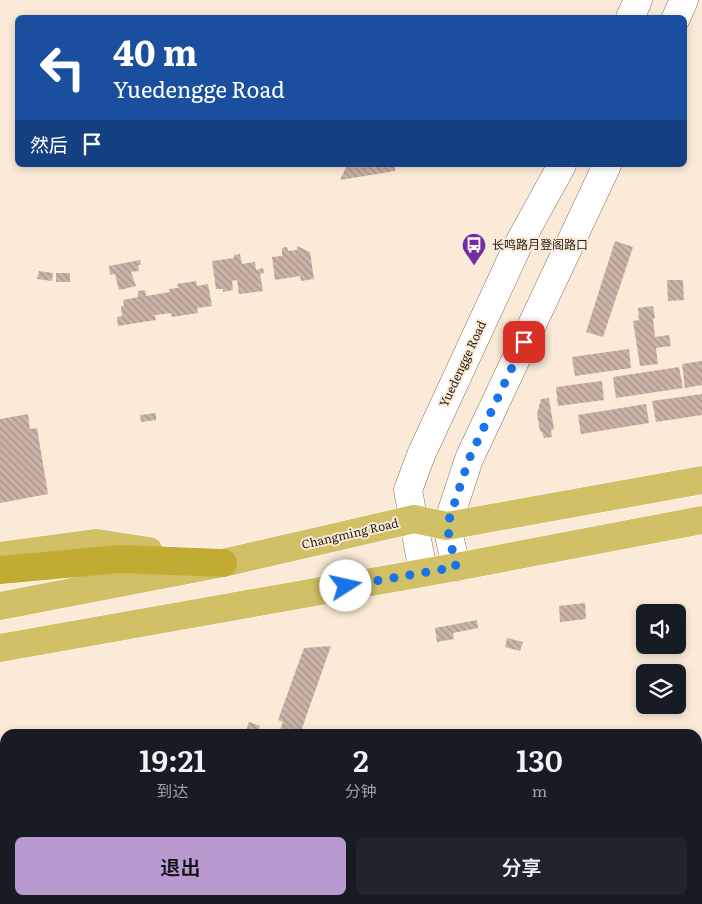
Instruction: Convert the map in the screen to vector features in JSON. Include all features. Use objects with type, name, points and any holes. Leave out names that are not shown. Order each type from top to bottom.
[{"type":"highway","points":[[0,570],[120,558],[222,563]]},
{"type":"main road","points":[[631,15],[638,0]]},
{"type":"main road","points":[[677,15],[684,0]]},
{"type":"main road","name":"Yuedengge Road","points":[[423,572],[408,490],[421,455],[519,243],[561,167]]},
{"type":"main road","points":[[456,567],[447,526],[469,459],[606,167]]},
{"type":"main road","name":"Changming Road","points":[[0,606],[222,563],[414,520],[447,526],[702,480]]},
{"type":"main road","points":[[0,648],[456,567],[702,520]]},
{"type":"main road","points":[[0,556],[96,543],[222,563]]},
{"type":"building","points":[[346,167],[395,167],[395,171],[340,180]]},
{"type":"building","points":[[615,241],[633,247],[603,337],[586,332]]},
{"type":"building","points":[[297,246],[310,252],[314,279],[301,281],[300,276],[275,280],[272,257],[282,256],[282,248],[287,247],[288,251],[297,250]]},
{"type":"building","points":[[240,254],[242,264],[255,262],[256,270],[263,268],[264,273],[260,274],[263,291],[239,294],[237,280],[232,281],[233,290],[223,292],[223,289],[216,289],[212,261],[234,258],[234,255]]},
{"type":"building","points":[[140,260],[141,265],[138,265],[139,271],[131,272],[136,286],[119,290],[115,274],[110,275],[109,266]]},
{"type":"building","points":[[39,271],[53,273],[52,281],[37,279]]},
{"type":"building","points":[[56,273],[70,273],[70,282],[56,282]]},
{"type":"building","points":[[667,280],[683,280],[684,300],[668,301]]},
{"type":"building","points":[[196,281],[197,286],[208,284],[212,306],[197,308],[198,313],[172,317],[171,313],[155,315],[156,320],[118,326],[117,317],[122,316],[121,306],[124,306],[123,300],[138,297],[138,291],[145,290],[146,296],[170,292],[169,289],[178,288],[177,284]]},
{"type":"building","points":[[653,306],[655,337],[669,335],[671,346],[656,348],[658,364],[640,366],[633,321],[639,320],[638,308]]},
{"type":"building","points":[[629,349],[631,368],[575,376],[572,357]]},
{"type":"building","points":[[702,361],[702,385],[685,388],[682,364]]},
{"type":"building","points":[[679,367],[683,388],[616,398],[613,377]]},
{"type":"building","points":[[602,381],[604,400],[558,406],[556,387]]},
{"type":"building","points":[[702,394],[702,415],[656,422],[652,401]]},
{"type":"building","points":[[549,398],[554,429],[551,430],[552,437],[544,438],[540,431],[537,414],[541,399]]},
{"type":"building","points":[[646,404],[649,423],[581,434],[578,415]]},
{"type":"building","points":[[156,413],[156,420],[141,422],[140,415]]},
{"type":"building","points":[[28,414],[30,429],[37,428],[48,494],[0,503],[0,419]]},
{"type":"building","points":[[585,603],[586,619],[560,622],[559,606]]},
{"type":"building","points":[[477,620],[478,628],[453,633],[454,639],[437,642],[435,628]]},
{"type":"building","points":[[507,638],[523,642],[520,651],[505,647]]},
{"type":"building","points":[[331,646],[302,729],[280,729],[283,722],[278,720],[304,648]]},
{"type":"building","points":[[249,722],[260,726],[259,729],[247,729]]},
{"type":"place","name":"长鸣路月登阁路口","points":[[474,266]]},
{"type":"route","points":[[346,586],[456,567],[447,526],[469,459],[524,342]]}]
